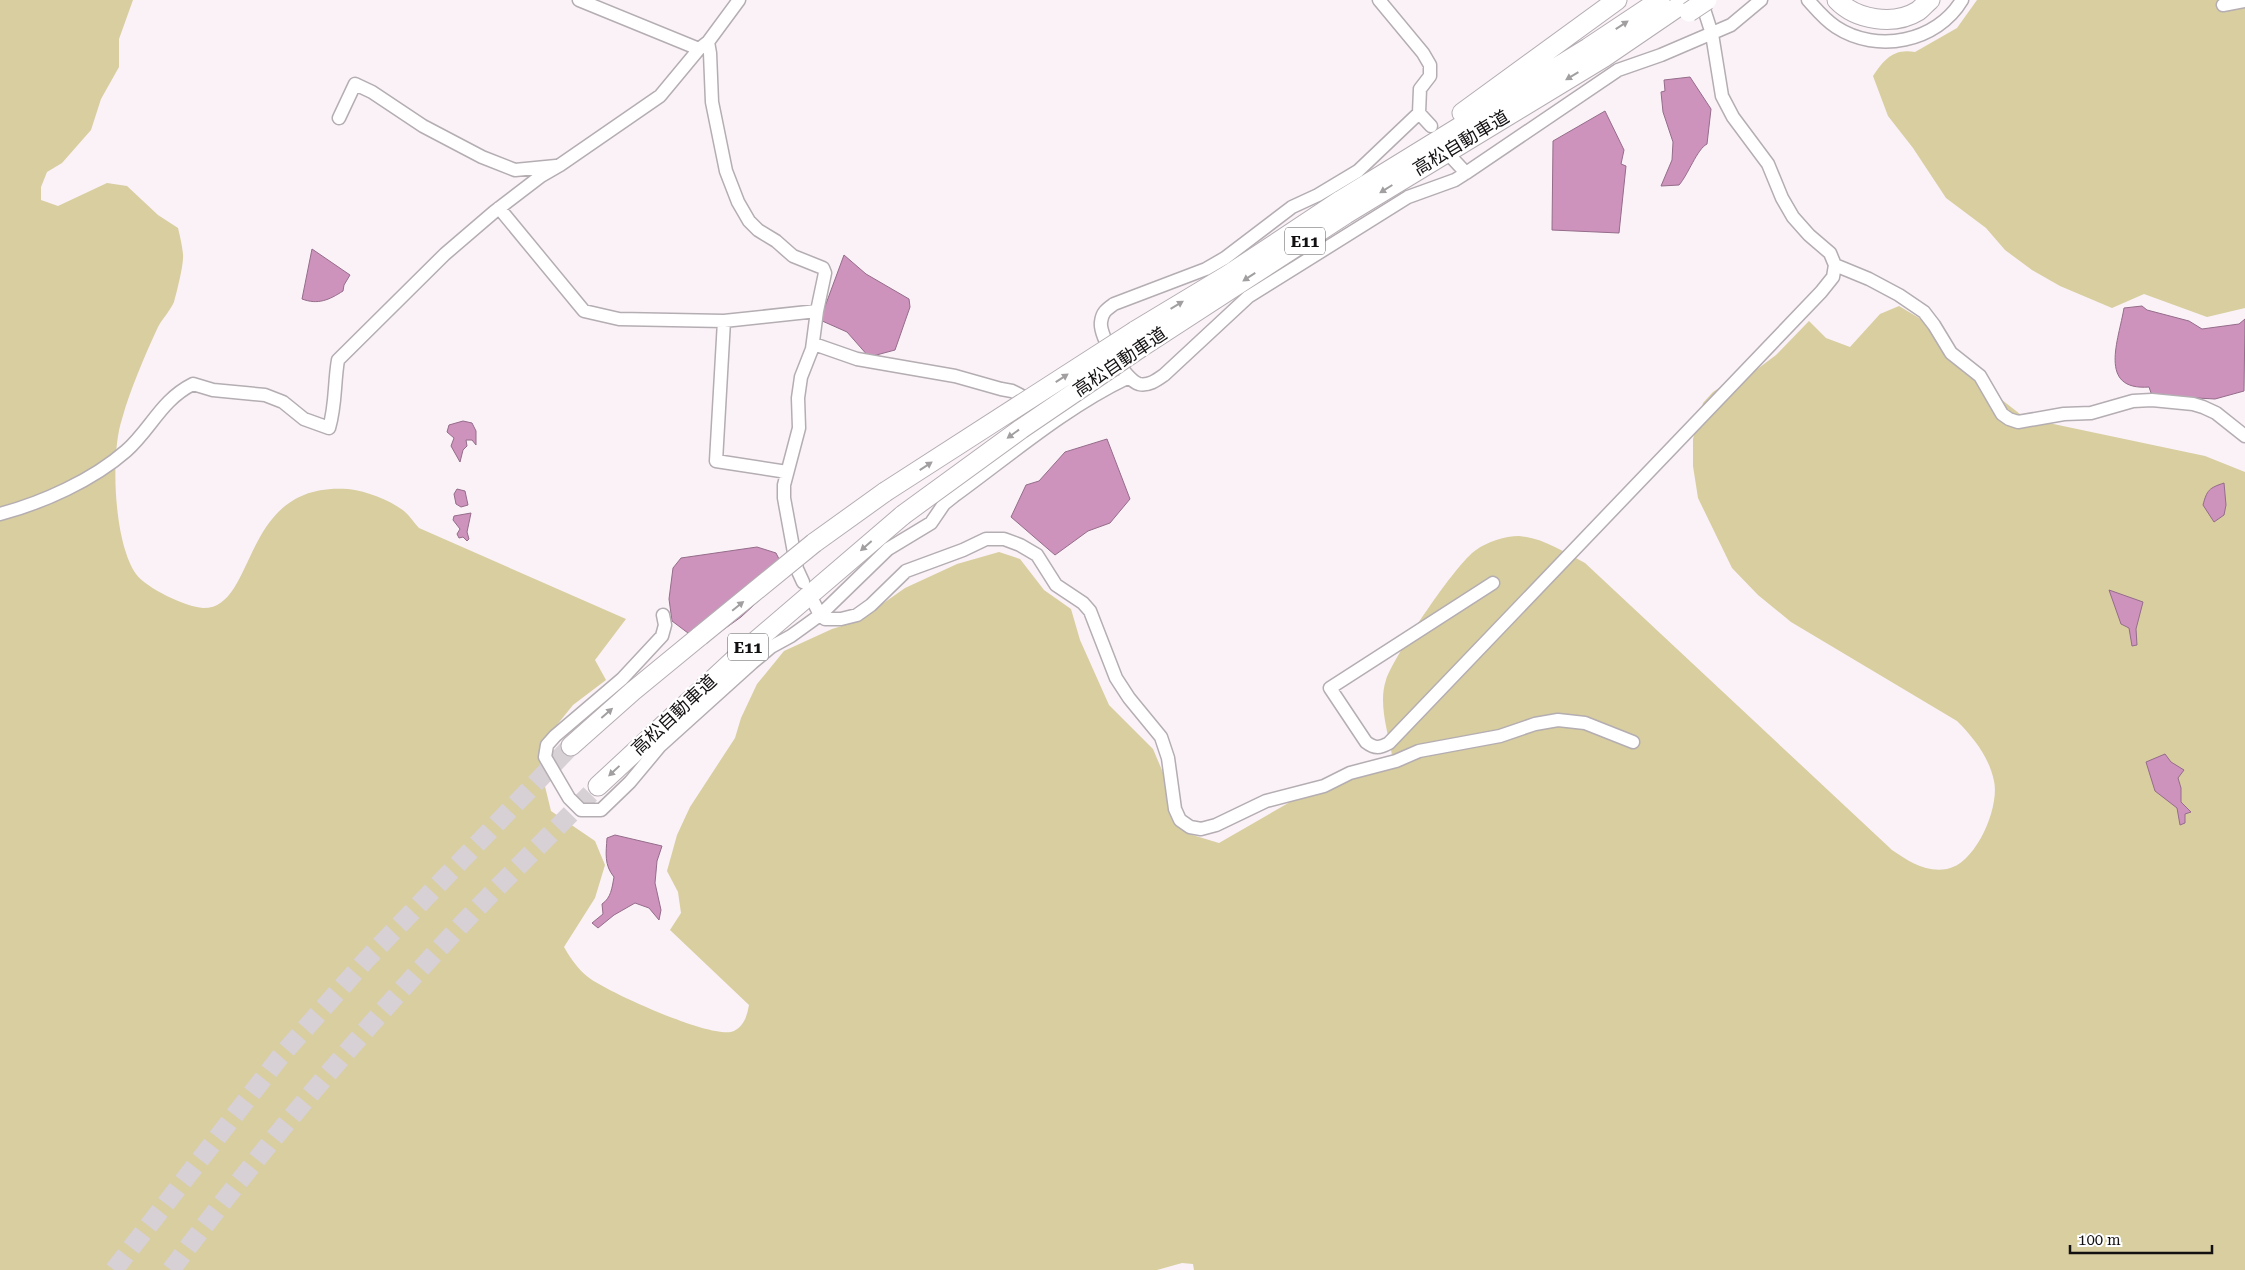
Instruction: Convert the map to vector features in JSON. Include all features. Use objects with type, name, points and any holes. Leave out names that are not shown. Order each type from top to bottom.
[{"type":"highway","points":[[1466,125],[1506,98],[1617,0]]},
{"type":"highway","name":"高松自動車道","points":[[571,746],[633,691],[814,543],[885,492],[1346,214],[1466,125],[1660,0]]},
{"type":"highway","name":"高松自動車道","points":[[1506,98],[1603,58],[1691,3],[1707,0]]},
{"type":"highway","points":[[1837,0],[1856,13],[1878,19],[1899,18],[1918,11],[1930,0]]},
{"type":"highway","points":[[1854,0],[1864,6],[1883,10],[1903,6],[1914,0]]},
{"type":"highway","name":"高松自動車道","points":[[598,786],[736,658],[903,515],[1021,429],[1138,339],[1228,275],[1341,200],[1466,125]]},
{"type":"street","points":[[579,0],[703,46],[710,53],[712,102],[726,171],[735,195],[749,221],[758,230],[776,241],[792,256],[823,268],[825,273],[816,311],[814,344],[801,377],[798,398],[800,428],[787,472],[784,498],[797,569],[803,582]]},
{"type":"street","points":[[0,514],[25,507],[77,483],[112,461],[127,450],[178,392],[193,384],[213,390],[265,395],[283,402],[304,419],[329,428],[335,411],[335,375],[338,360],[446,254],[499,208],[541,176],[660,96],[739,0]]},
{"type":"street","points":[[1379,0],[1398,26],[1423,53],[1430,65],[1430,76],[1420,89],[1419,113],[1358,171],[1344,181],[1284,212],[1225,258],[1206,268],[1114,304],[1104,312],[1100,323],[1103,334],[1127,378],[1139,384],[1153,383],[1248,297],[1408,197],[1455,180],[1466,174],[1618,70],[1661,55],[1731,25],[1761,0]]},
{"type":"street","points":[[1808,0],[1835,27],[1868,40],[1895,42],[1916,37],[1937,28],[1955,11],[1962,0]]},
{"type":"street","points":[[2223,5],[2245,1]]},
{"type":"street","points":[[1493,583],[1330,688],[1366,742],[1372,747],[1380,748],[1389,743],[1821,292],[1833,277],[1835,265],[1830,253],[1809,235],[1793,217],[1782,198],[1768,164],[1733,117],[1722,96],[1712,34],[1691,3]]},
{"type":"street","points":[[339,118],[355,84],[372,92],[423,126],[482,157],[516,170],[560,165]]},
{"type":"street","points":[[1419,113],[1431,126]]},
{"type":"street","points":[[1453,159],[1466,174]]},
{"type":"street","points":[[499,208],[584,310],[619,319],[724,321],[787,320],[816,311]]},
{"type":"street","points":[[1835,265],[1884,287],[1924,312],[1951,353],[1980,376],[2002,414],[2010,419],[2018,422],[2064,414],[2091,412],[2133,401],[2152,400],[2193,404],[2203,407],[2216,413],[2245,436]]},
{"type":"street","points":[[724,321],[716,461],[787,472]]},
{"type":"street","points":[[814,344],[857,359],[955,376],[1001,390],[1012,391],[1020,396],[1044,430]]},
{"type":"street","points":[[663,616],[666,625],[662,636],[622,679],[547,745],[545,756],[569,798],[581,810],[600,810],[630,782],[660,746],[752,663],[771,647],[791,636],[817,609],[888,549],[932,523],[944,504],[954,496],[1044,430],[1106,388],[1127,378]]},
{"type":"street","points":[[817,609],[825,619],[857,615],[871,605],[906,570],[986,540],[1004,539],[1020,545],[1037,555],[1056,585],[1083,603],[1090,611],[1116,678],[1129,698],[1161,737],[1168,758],[1175,808],[1180,820],[1190,828],[1201,829],[1216,825],[1266,801],[1324,786],[1350,773],[1396,761],[1419,752],[1500,736],[1535,724],[1558,720],[1584,723],[1633,742]]},
{"type":"shaded area","points":[[0,0],[133,0],[119,39],[119,67],[101,99],[91,130],[62,163],[47,172],[41,187],[41,200],[58,206],[107,183],[127,186],[158,215],[178,228],[183,258],[174,302],[158,327],[143,361],[129,396],[118,435],[115,476],[116,498],[123,542],[136,574],[157,591],[187,604],[203,608],[221,603],[234,589],[255,546],[269,523],[287,504],[313,492],[348,489],[385,500],[404,511],[419,528],[626,619],[595,660],[606,680],[573,705],[548,736],[540,766],[551,811],[595,841],[605,865],[595,898],[564,947],[581,971],[599,984],[661,1013],[706,1029],[723,1032],[738,1029],[743,1023],[749,1005],[670,930],[681,913],[678,892],[667,871],[677,835],[690,807],[735,738],[741,718],[757,684],[784,651],[832,629],[858,621],[905,588],[957,564],[999,552],[1020,559],[1044,590],[1071,609],[1080,640],[1109,705],[1153,749],[1189,834],[1219,843],[1311,790],[1381,765],[1392,755],[1384,718],[1383,698],[1386,680],[1401,651],[1426,611],[1467,558],[1480,547],[1496,540],[1514,536],[1528,537],[1553,546],[1585,563],[1892,850],[1925,868],[1939,870],[1958,865],[1976,846],[1984,833],[1995,792],[1992,772],[1985,756],[1975,741],[1957,721],[1791,622],[1758,595],[1732,568],[1698,498],[1693,466],[1693,439],[1703,403],[1713,392],[1728,382],[1744,379],[1776,355],[1809,321],[1826,338],[1850,347],[1880,314],[1899,306],[1934,327],[1946,356],[2025,418],[2205,456],[2245,472],[2245,1270],[1194,1270],[1193,1264],[1182,1263],[1157,1270],[0,1270]]},
{"type":"shaded area","points":[[1977,0],[2245,0],[2245,308],[2207,317],[2144,294],[2112,308],[2060,286],[2032,270],[2005,250],[1986,228],[1946,198],[1913,148],[1888,116],[1873,76],[1890,56],[1907,51],[1915,52],[1957,28]]},
{"type":"shaded area","points":[[1690,77],[1711,109],[1707,144],[1700,151],[1679,185],[1661,186],[1672,160],[1673,142],[1663,112],[1661,92],[1665,91],[1664,80]]},
{"type":"shaded area","points":[[1605,111],[1624,150],[1621,164],[1626,166],[1619,233],[1552,230],[1553,141]]},
{"type":"shaded area","points":[[312,249],[350,275],[343,291],[328,299],[313,302],[302,299]]},
{"type":"shaded area","points":[[844,255],[866,274],[909,299],[910,307],[895,350],[869,357],[847,332],[820,320]]},
{"type":"shaded area","points":[[2142,306],[2147,310],[2189,321],[2202,329],[2239,324],[2245,319],[2244,391],[2215,399],[2161,396],[2151,393],[2149,387],[2133,386],[2122,381],[2117,372],[2115,361],[2124,308]]},
{"type":"shaded area","points":[[463,421],[472,423],[476,431],[476,445],[472,440],[466,440],[467,446],[463,450],[460,462],[451,446],[454,438],[447,432],[449,425]]},
{"type":"shaded area","points":[[1107,439],[1130,499],[1110,523],[1088,531],[1055,555],[1011,517],[1026,485],[1039,481],[1065,452]]},
{"type":"shaded area","points":[[2224,483],[2226,505],[2224,515],[2214,522],[2203,505],[2209,490]]},
{"type":"shaded area","points":[[457,489],[465,491],[468,505],[461,507],[456,504],[454,494]]},
{"type":"shaded area","points":[[471,513],[467,532],[469,539],[467,541],[463,537],[459,538],[457,534],[460,529],[453,520],[454,516]]},
{"type":"shaded area","points":[[757,547],[776,553],[780,561],[782,579],[741,617],[709,640],[688,633],[672,621],[669,599],[673,568],[681,558]]},
{"type":"shaded area","points":[[2109,590],[2143,602],[2136,629],[2137,645],[2132,646],[2129,628],[2121,624]]},
{"type":"shaded area","points":[[2165,754],[2171,762],[2184,770],[2178,778],[2181,788],[2181,802],[2191,812],[2185,814],[2185,823],[2180,825],[2177,808],[2155,791],[2146,762]]},
{"type":"shaded area","points":[[615,835],[662,846],[657,861],[655,883],[661,910],[659,920],[649,908],[635,903],[614,915],[598,928],[592,923],[603,914],[602,904],[612,889],[614,877],[607,863],[606,849],[607,838]]},
{"type":"tunnel","points":[[114,1270],[280,1057],[365,961],[571,746]]},
{"type":"tunnel","points":[[171,1270],[240,1180],[349,1049],[463,923],[598,786]]}]
